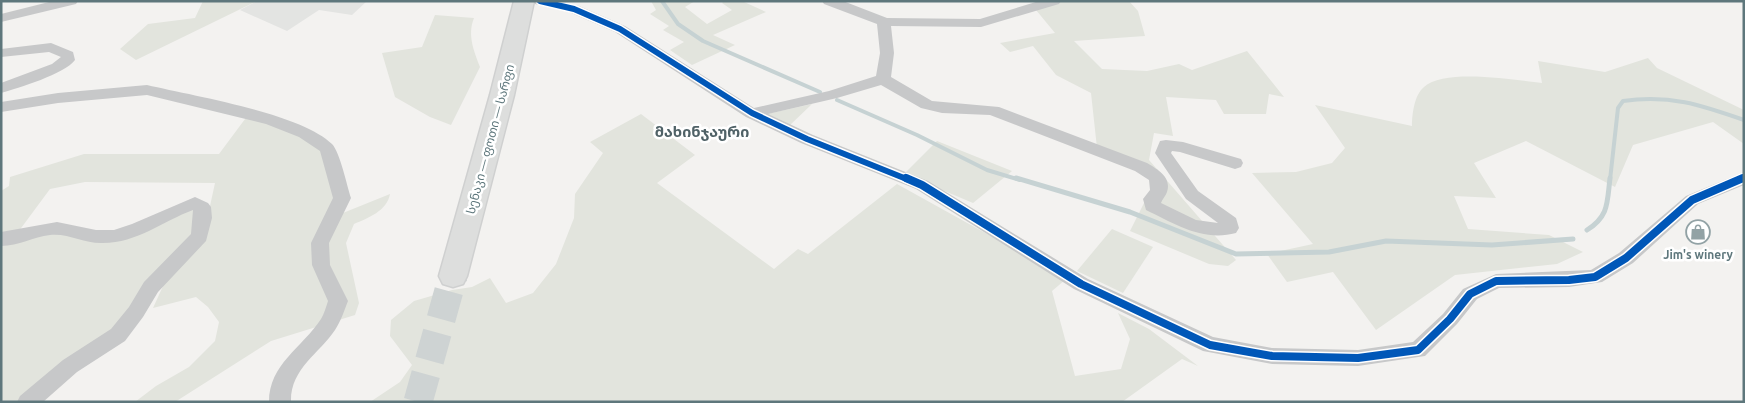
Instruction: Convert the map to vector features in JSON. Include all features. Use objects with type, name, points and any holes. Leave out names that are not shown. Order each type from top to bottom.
[{"type":"highway","name":"სენაკი — ფოთი — სარფი","points":[[453,276],[502,95],[524,1]]},
{"type":"street","points":[[1,18],[71,1]]},
{"type":"street","points":[[540,1],[574,9],[620,30],[752,113],[807,139],[922,185],[1081,284],[1210,345],[1272,356],[1358,358],[1418,350],[1450,319],[1470,294],[1496,281],[1569,280],[1595,277],[1626,258],[1692,200],[1744,178]]},
{"type":"street","points":[[829,1],[874,16],[884,22],[981,23],[1054,1]]},
{"type":"street","points":[[883,79],[886,52],[884,22]]},
{"type":"street","points":[[1,53],[51,47],[68,55],[68,60],[57,67],[1,88]]},
{"type":"street","points":[[752,113],[832,95],[883,79],[921,102],[944,108],[993,110],[1140,167],[1157,177],[1159,191],[1152,199],[1152,206],[1202,229],[1216,232],[1230,228],[1230,222],[1192,195],[1167,160],[1163,153],[1164,148],[1166,145],[1174,145],[1217,161],[1235,163]]},
{"type":"street","points":[[1,107],[58,98],[147,90],[271,120],[305,133],[327,148],[342,198],[320,243],[321,265],[338,301],[328,325],[296,359],[278,392],[280,402]]},
{"type":"street","points":[[1,239],[12,240],[56,228],[102,237],[143,226],[195,203],[202,207],[203,218],[200,236],[151,288],[136,312],[118,335],[70,366],[28,402]]},
{"type":"shaded area","points":[[203,1],[257,1],[136,60],[120,49],[148,24],[195,18]]},
{"type":"shaded area","points":[[257,1],[367,1],[352,15],[319,10],[287,31],[240,10]]},
{"type":"shaded area","points":[[651,1],[695,1],[685,7],[707,24],[732,10],[722,3],[724,1],[742,1],[766,12],[713,35],[735,45],[692,65],[670,50],[684,42],[663,30],[669,26],[650,14],[656,10]]},
{"type":"shaded area","points":[[1062,1],[1129,1],[1138,11],[1145,36],[1074,41],[1102,69],[1147,71],[1179,64],[1192,70],[1247,51],[1284,97],[1269,94],[1266,114],[1224,114],[1216,100],[1166,97],[1173,136],[1154,133],[1149,160],[1236,260],[1228,266],[1209,264],[1130,231],[1156,179],[1097,148],[1091,93],[1056,75],[1033,46],[1010,52],[1000,43],[1055,33],[1036,10]]},
{"type":"shaded area","points":[[435,15],[474,18],[471,37],[480,67],[451,125],[430,117],[395,97],[382,53],[422,47]]},
{"type":"shaded area","points":[[1648,58],[1657,68],[1744,110],[1744,144],[1713,122],[1633,145],[1615,187],[1526,141],[1474,163],[1496,198],[1454,196],[1468,229],[1549,235],[1583,252],[1557,264],[1455,275],[1376,330],[1333,272],[1287,282],[1267,254],[1313,244],[1252,173],[1296,172],[1332,163],[1345,148],[1315,105],[1412,126],[1413,111],[1418,95],[1424,87],[1434,81],[1447,78],[1481,77],[1542,83],[1538,61],[1605,72]]},
{"type":"shaded area","points":[[812,104],[789,126],[767,114]]},
{"type":"shaded area","points":[[641,114],[695,155],[657,183],[774,269],[798,249],[808,254],[897,184],[1016,250],[1065,280],[1052,291],[1075,376],[1121,369],[1130,339],[1118,313],[1149,329],[1198,366],[1182,359],[1122,402],[370,402],[400,382],[412,365],[390,336],[391,320],[414,301],[452,290],[472,287],[490,278],[506,303],[533,293],[556,264],[574,218],[575,194],[603,153],[590,142]]},
{"type":"shaded area","points":[[248,115],[316,139],[342,198],[333,217],[390,194],[381,209],[354,224],[346,243],[359,303],[355,315],[271,341],[175,402],[135,402],[156,386],[189,367],[215,341],[219,322],[208,307],[196,297],[153,308],[174,262],[136,312],[28,402],[1,402],[1,191],[9,186],[10,177],[84,154],[219,154]],"holes":[[[85,182],[215,183],[210,206],[181,207],[102,237],[77,231],[13,239],[50,189]]]},
{"type":"shaded area","points":[[937,141],[1012,171],[973,203],[904,174]]},
{"type":"shaded area","points":[[1112,229],[1153,247],[1123,293],[1077,271]]},
{"type":"waterway","points":[[662,1],[678,24],[703,41],[820,92]]},
{"type":"waterway","points":[[1610,180],[1618,108],[1623,101],[1655,99],[1685,102],[1744,120]]},
{"type":"waterway","points":[[837,100],[917,135],[987,170],[1020,180]]},
{"type":"waterway","points":[[1016,178],[1130,212],[1236,254],[1329,252],[1386,241],[1492,245],[1573,239]]},
{"type":"waterway","points":[[1587,230],[1594,225],[1606,208],[1610,178]]},
{"type":"tunnel","points":[[418,402],[453,276]]},
{"type":"cycle path","points":[[540,1],[574,9],[620,29],[752,113],[807,139],[922,185],[1081,284],[1210,345],[1272,356],[1358,358],[1418,350],[1450,319],[1470,294],[1496,281],[1569,280],[1595,277],[1626,258],[1692,200],[1744,178]]},
{"type":"place","name":"Jim's winery","points":[[1698,232]]},
{"type":"district","name":"მახინჯაური","points":[[702,131]]}]
